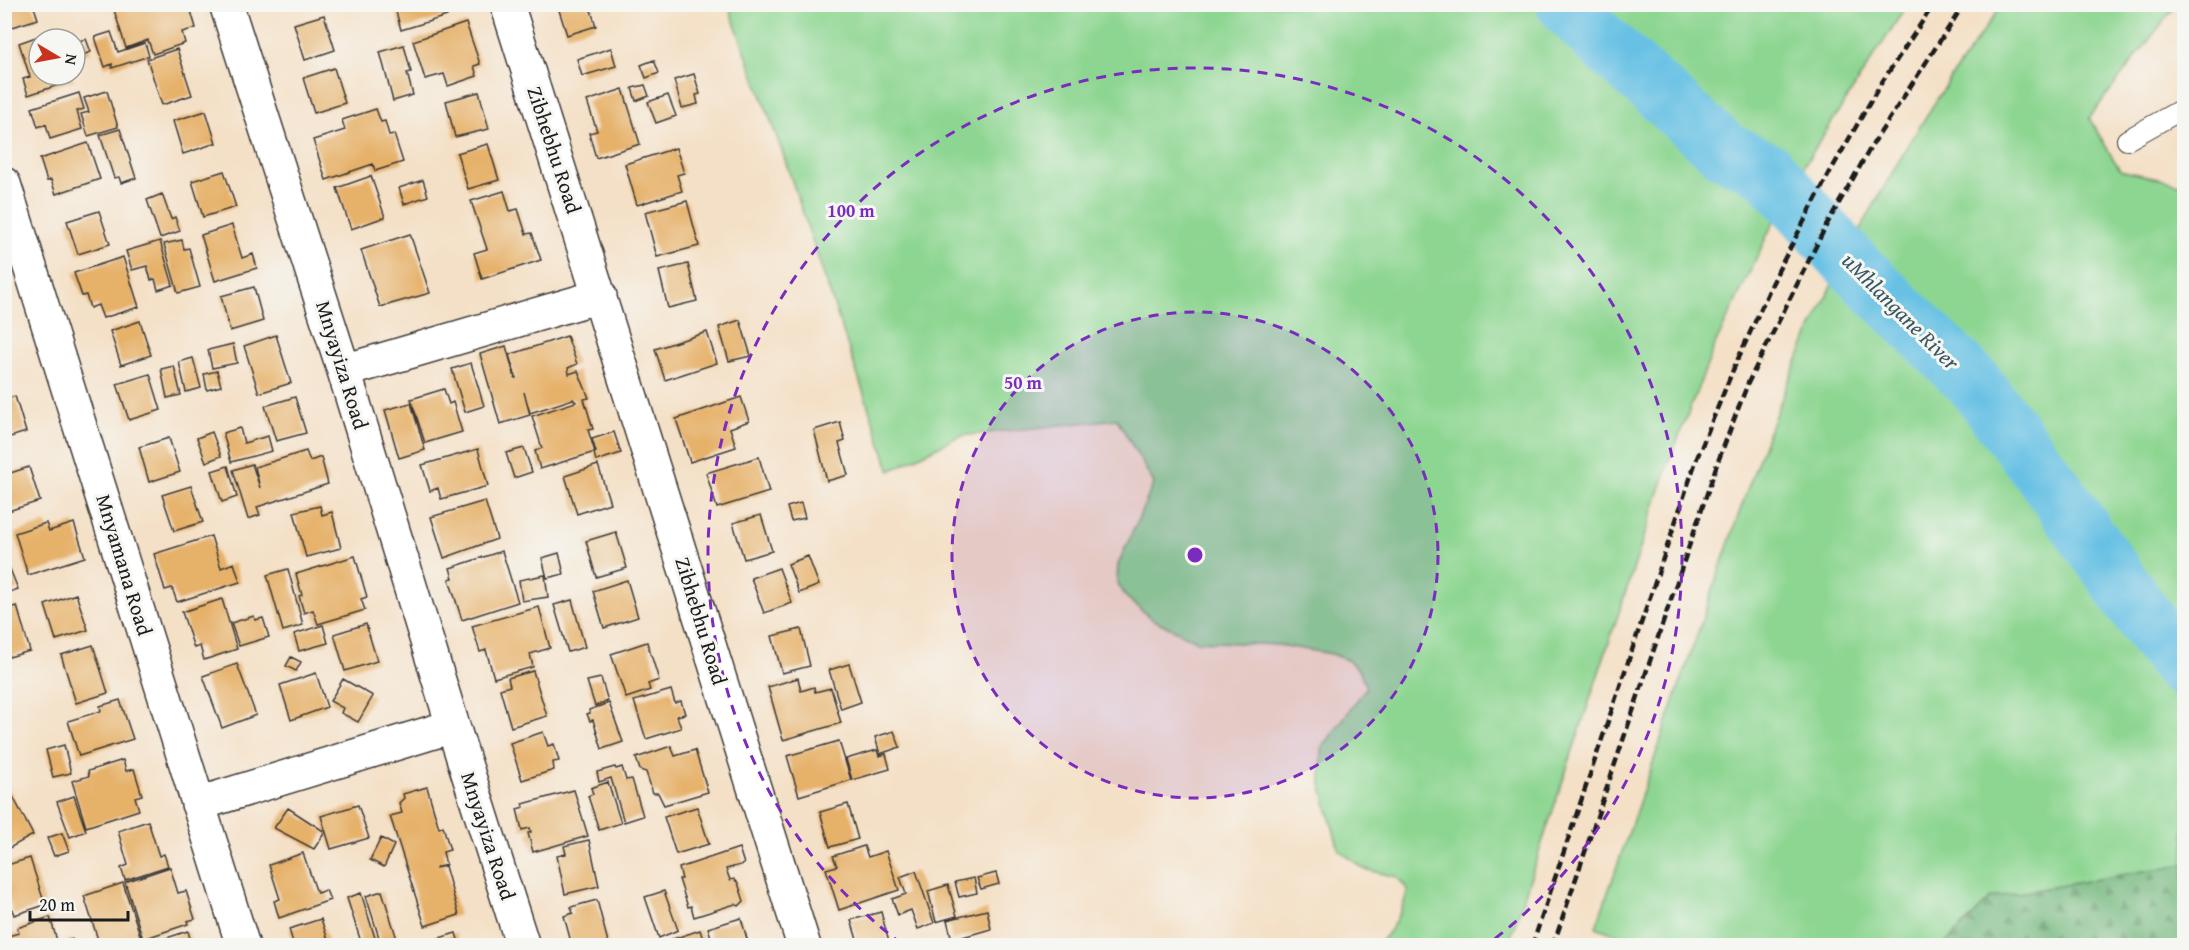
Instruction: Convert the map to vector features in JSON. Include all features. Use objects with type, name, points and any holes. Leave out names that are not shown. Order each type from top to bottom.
[{"type":"street","name":"Mnyayiza Road","points":[[226,4],[524,945]]},
{"type":"street","name":"Zibhebhu Road","points":[[507,4],[804,945]]},
{"type":"street","name":"Mnyamana Road","points":[[4,184],[243,945]]},
{"type":"street","points":[[344,371],[600,296]]},
{"type":"street","points":[[198,804],[453,726]]},
{"type":"lane","points":[[2127,140],[2184,108]]},
{"type":"green space","points":[[728,5],[1907,5],[1807,161],[1775,219],[1715,345],[1670,459],[1508,945],[1376,945],[1396,920],[1408,890],[1397,877],[1364,869],[1339,850],[1321,784],[1322,748],[1366,688],[1360,671],[1347,660],[1332,654],[1279,645],[1197,641],[1152,619],[1126,597],[1117,582],[1118,565],[1154,483],[1117,419],[959,436],[890,471],[782,151]]},
{"type":"green space","points":[[2002,5],[2176,5],[2089,118],[2120,170],[2184,185],[2184,864],[1991,898],[1944,945],[1644,945],[1596,927],[1740,510],[1803,347],[1846,257],[1894,170],[1946,86]]},
{"type":"green space","points":[[2184,864],[2184,945],[1944,945],[1991,898]]},
{"type":"building","points":[[4,4],[33,4],[38,19],[6,29]]},
{"type":"building","points":[[131,4],[189,4],[196,28],[182,32],[185,43],[153,54],[148,40],[126,48],[114,10]]},
{"type":"building","points":[[394,4],[444,4],[447,16],[401,30]]},
{"type":"building","points":[[557,4],[589,4],[596,26],[567,35]]},
{"type":"building","points":[[324,15],[335,50],[305,60],[294,24]]},
{"type":"building","points":[[466,23],[480,64],[474,66],[477,76],[448,86],[444,74],[425,79],[413,41]]},
{"type":"building","points":[[111,32],[118,52],[145,43],[149,56],[112,68],[112,64],[105,67],[95,37]]},
{"type":"building","points":[[27,40],[27,68],[19,43]]},
{"type":"building","points":[[87,42],[91,52],[87,53]]},
{"type":"building","points":[[404,45],[411,72],[407,73],[413,95],[393,101],[380,52]]},
{"type":"building","points":[[611,48],[616,66],[582,76],[577,59]]},
{"type":"building","points":[[177,49],[192,95],[162,105],[147,59]]},
{"type":"building","points":[[654,60],[659,73],[646,78],[641,65]]},
{"type":"building","points":[[334,68],[345,103],[314,113],[303,78]]},
{"type":"building","points":[[694,74],[700,94],[696,95],[698,104],[682,108],[674,80]]},
{"type":"building","points":[[27,78],[27,87],[53,87],[28,95],[23,79]]},
{"type":"building","points":[[645,85],[649,96],[636,101],[632,88]]},
{"type":"building","points":[[623,89],[640,144],[596,158],[589,133],[597,131],[587,101]]},
{"type":"building","points":[[107,91],[118,127],[88,136],[81,114],[89,112],[84,98]]},
{"type":"building","points":[[479,92],[489,129],[455,137],[446,101]]},
{"type":"building","points":[[79,93],[84,109],[77,111],[82,129],[50,139],[46,124],[38,127],[32,108]]},
{"type":"building","points":[[668,95],[676,116],[656,123],[648,102]]},
{"type":"building","points":[[376,109],[381,122],[385,121],[389,135],[394,134],[403,162],[375,171],[373,164],[326,180],[313,140],[345,130],[342,120]]},
{"type":"building","points":[[206,111],[216,143],[183,154],[173,121]]},
{"type":"building","points":[[120,129],[136,178],[121,183],[119,177],[114,178],[100,135]]},
{"type":"building","points":[[88,143],[100,179],[56,194],[51,180],[47,181],[40,159]]},
{"type":"building","points":[[488,144],[499,180],[468,189],[457,153]]},
{"type":"building","points":[[676,148],[684,173],[677,175],[682,191],[637,205],[625,164]]},
{"type":"building","points":[[224,171],[236,207],[203,217],[192,181]]},
{"type":"building","points":[[371,176],[385,217],[351,229],[337,188]]},
{"type":"building","points":[[423,180],[428,196],[404,204],[399,188]]},
{"type":"building","points":[[504,191],[510,211],[518,209],[526,234],[532,233],[541,260],[482,279],[474,253],[487,249],[471,201]]},
{"type":"building","points":[[162,194],[171,219],[175,217],[180,231],[160,238],[147,200]]},
{"type":"building","points":[[687,201],[699,246],[657,257],[645,212]]},
{"type":"building","points":[[99,211],[110,244],[78,254],[67,221]]},
{"type":"building","points":[[232,225],[242,258],[253,254],[257,268],[215,281],[201,235]]},
{"type":"building","points":[[410,234],[430,293],[380,307],[361,250]]},
{"type":"building","points":[[182,240],[184,249],[189,248],[200,287],[178,293],[164,244]]},
{"type":"building","points":[[160,241],[173,285],[158,290],[155,279],[151,280],[147,266],[132,270],[126,251]]},
{"type":"building","points":[[123,257],[139,307],[103,318],[98,305],[90,308],[86,295],[82,296],[74,273]]},
{"type":"building","points":[[688,264],[697,301],[668,308],[659,271]]},
{"type":"building","points":[[254,287],[263,321],[230,331],[221,296]]},
{"type":"building","points":[[740,320],[751,356],[729,361],[719,327]]},
{"type":"building","points":[[140,321],[151,355],[121,365],[110,331]]},
{"type":"building","points":[[707,332],[717,363],[665,380],[655,349]]},
{"type":"building","points":[[276,335],[291,383],[259,393],[244,346]]},
{"type":"building","points":[[567,336],[577,364],[568,368],[569,374],[578,371],[589,398],[584,399],[593,429],[588,430],[595,452],[540,469],[535,451],[542,448],[532,416],[576,402],[573,399],[530,413],[524,392],[530,415],[500,424],[480,354],[506,346],[516,378],[509,355]]},
{"type":"building","points":[[233,344],[237,363],[212,368],[208,350]]},
{"type":"building","points":[[193,358],[201,388],[186,392],[179,362]]},
{"type":"building","points":[[471,363],[484,406],[465,412],[452,369]]},
{"type":"building","points":[[174,366],[181,395],[167,398],[161,369]]},
{"type":"building","points":[[217,371],[221,386],[207,390],[204,374]]},
{"type":"building","points":[[150,374],[161,410],[129,420],[117,384]]},
{"type":"building","points":[[444,389],[449,404],[453,402],[462,432],[425,443],[411,399]]},
{"type":"building","points":[[15,396],[26,432],[4,439],[4,400]]},
{"type":"building","points":[[295,397],[306,433],[276,441],[265,406]]},
{"type":"building","points":[[741,397],[749,421],[730,428],[736,447],[690,462],[676,419]]},
{"type":"building","points":[[411,403],[425,450],[399,458],[385,410]]},
{"type":"building","points":[[840,422],[845,441],[839,443],[848,475],[827,481],[814,430]]},
{"type":"building","points":[[240,428],[244,443],[268,436],[272,451],[231,462],[223,433]]},
{"type":"building","points":[[212,432],[221,456],[206,462],[197,438]]},
{"type":"building","points":[[614,432],[621,453],[596,461],[592,439]]},
{"type":"building","points":[[169,438],[180,472],[149,482],[139,447]]},
{"type":"building","points":[[524,448],[532,472],[514,478],[506,453]]},
{"type":"building","points":[[478,449],[488,486],[441,499],[438,488],[430,491],[422,465]]},
{"type":"building","points":[[306,451],[310,461],[321,457],[328,484],[257,507],[260,515],[248,519],[233,470],[252,464],[260,488],[255,467]]},
{"type":"building","points":[[759,457],[769,492],[717,508],[706,473]]},
{"type":"building","points":[[598,465],[610,503],[577,514],[565,476]]},
{"type":"building","points":[[228,466],[237,497],[222,502],[212,471]]},
{"type":"building","points":[[29,467],[40,501],[8,511],[4,499],[4,475]]},
{"type":"building","points":[[191,486],[203,522],[174,531],[162,495]]},
{"type":"building","points":[[485,501],[497,539],[444,558],[431,517]]},
{"type":"building","points":[[801,503],[805,518],[791,521],[787,507]]},
{"type":"building","points":[[320,506],[322,515],[332,512],[341,548],[306,557],[294,512]]},
{"type":"building","points":[[761,515],[772,551],[744,559],[733,523]]},
{"type":"building","points":[[46,523],[49,531],[74,523],[85,557],[28,575],[15,533]]},
{"type":"building","points":[[616,532],[627,568],[596,577],[586,541]]},
{"type":"building","points":[[211,536],[221,568],[234,563],[240,582],[177,602],[172,588],[165,590],[154,554]]},
{"type":"building","points":[[502,551],[518,602],[462,620],[449,579],[453,578],[450,568]]},
{"type":"building","points":[[559,553],[564,574],[547,578],[542,558]]},
{"type":"building","points":[[4,554],[18,589],[4,594]]},
{"type":"building","points":[[355,556],[367,597],[361,599],[365,610],[318,624],[313,610],[304,613],[296,574]]},
{"type":"building","points":[[808,556],[819,585],[799,593],[788,564]]},
{"type":"building","points":[[779,568],[792,603],[764,613],[751,578]]},
{"type":"building","points":[[288,569],[303,625],[283,631],[267,575]]},
{"type":"building","points":[[545,575],[548,597],[522,601],[519,580]]},
{"type":"building","points":[[627,580],[638,617],[604,628],[593,591]]},
{"type":"building","points":[[76,594],[88,630],[56,640],[45,605]]},
{"type":"building","points":[[222,599],[237,649],[204,660],[200,646],[194,648],[182,612]]},
{"type":"building","points":[[572,600],[585,647],[568,652],[554,605]]},
{"type":"building","points":[[17,606],[30,651],[9,657],[4,640],[4,609]]},
{"type":"building","points":[[539,607],[550,648],[530,654],[533,667],[494,678],[486,650],[480,652],[472,626]]},
{"type":"building","points":[[254,616],[255,620],[263,618],[269,637],[239,646],[231,623]]},
{"type":"building","points":[[366,624],[377,661],[345,671],[334,634]]},
{"type":"building","points":[[323,625],[328,643],[299,651],[294,634]]},
{"type":"building","points":[[801,629],[810,666],[782,673],[772,636]]},
{"type":"building","points":[[647,642],[659,680],[648,684],[650,690],[626,698],[611,654]]},
{"type":"building","points":[[93,645],[108,693],[76,703],[61,655]]},
{"type":"building","points":[[291,657],[301,662],[296,671],[286,666]]},
{"type":"building","points":[[237,664],[256,715],[222,728],[203,676]]},
{"type":"building","points":[[849,664],[861,702],[841,709],[829,670]]},
{"type":"building","points":[[533,671],[547,716],[511,727],[500,689],[510,686],[508,678]]},
{"type":"building","points":[[316,673],[327,707],[291,720],[280,685]]},
{"type":"building","points":[[601,678],[608,701],[595,706],[587,681]]},
{"type":"building","points":[[798,678],[801,691],[814,687],[815,692],[831,688],[841,723],[783,740],[768,687]]},
{"type":"building","points":[[343,679],[373,696],[358,722],[341,713],[343,708],[330,701]]},
{"type":"building","points":[[671,690],[675,703],[681,701],[685,714],[677,716],[681,728],[646,739],[634,701]]},
{"type":"building","points":[[120,700],[133,739],[79,756],[68,721],[101,711],[100,706]]},
{"type":"building","points":[[609,703],[623,742],[602,749],[593,720],[590,721],[587,714],[590,713],[589,710]]},
{"type":"building","points":[[894,731],[900,747],[880,754],[875,737]]},
{"type":"building","points":[[543,732],[548,746],[554,744],[559,761],[553,762],[554,770],[522,780],[510,743]]},
{"type":"building","points":[[839,741],[851,780],[799,796],[787,756]]},
{"type":"building","points":[[64,745],[71,773],[53,777],[46,750]]},
{"type":"building","points":[[671,746],[675,756],[695,750],[708,792],[664,805],[658,793],[653,793],[646,772],[640,770],[636,758]]},
{"type":"building","points":[[877,750],[879,756],[886,754],[890,769],[852,780],[846,759]]},
{"type":"building","points":[[123,760],[126,771],[134,769],[142,795],[135,797],[139,810],[86,827],[72,781],[89,776],[88,771]]},
{"type":"building","points":[[615,767],[616,769],[622,767],[626,780],[632,779],[643,816],[624,822],[611,778],[599,782],[597,772]]},
{"type":"building","points":[[608,782],[621,823],[599,830],[588,796],[593,794],[591,788]]},
{"type":"building","points":[[427,787],[439,828],[443,826],[450,850],[443,852],[446,865],[435,868],[445,866],[459,915],[425,926],[390,816],[402,813],[399,803],[404,798],[403,794]]},
{"type":"building","points":[[9,789],[33,835],[4,851],[4,791]]},
{"type":"building","points":[[574,790],[588,836],[533,852],[528,833],[531,832],[530,828],[522,830],[517,809],[524,807],[523,804]]},
{"type":"building","points":[[74,796],[86,831],[70,837],[57,802]]},
{"type":"building","points":[[848,804],[858,839],[830,847],[820,812]]},
{"type":"building","points":[[358,805],[369,838],[331,849],[321,816]]},
{"type":"building","points":[[697,807],[709,844],[676,854],[664,817]]},
{"type":"building","points":[[288,808],[325,832],[314,849],[274,828]]},
{"type":"building","points":[[148,821],[159,856],[164,854],[168,866],[125,880],[121,868],[128,865],[118,831]]},
{"type":"building","points":[[62,833],[69,851],[54,856],[47,838]]},
{"type":"building","points":[[381,838],[394,845],[384,867],[370,860]]},
{"type":"building","points":[[589,840],[599,886],[565,894],[557,856],[566,854],[564,846]]},
{"type":"building","points":[[864,846],[868,857],[886,851],[899,890],[839,910],[826,869],[837,866],[833,856]]},
{"type":"building","points":[[739,848],[744,864],[726,869],[730,880],[734,879],[738,883],[744,901],[739,906],[735,904],[694,917],[691,906],[688,907],[679,879],[682,879],[679,868]]},
{"type":"building","points":[[303,853],[317,893],[326,890],[330,900],[279,918],[274,901],[280,899],[269,865]]},
{"type":"building","points":[[30,858],[45,905],[14,915],[4,885],[4,866]]},
{"type":"building","points":[[170,867],[178,893],[186,891],[195,919],[187,921],[188,924],[143,939],[125,882]]},
{"type":"building","points":[[916,871],[934,923],[918,929],[911,910],[898,915],[892,899],[906,894],[900,877]]},
{"type":"building","points":[[996,873],[999,884],[981,889],[977,878]]},
{"type":"building","points":[[974,878],[977,893],[959,897],[955,882]]},
{"type":"building","points":[[123,883],[141,938],[118,946],[100,946],[84,896]]},
{"type":"building","points":[[948,885],[957,916],[936,922],[928,891]]},
{"type":"building","points":[[382,891],[397,939],[381,944],[366,896]]},
{"type":"building","points":[[664,891],[678,930],[659,938],[645,897]]},
{"type":"building","points":[[361,893],[376,941],[362,945],[347,898]]},
{"type":"building","points":[[597,900],[609,946],[572,946],[564,916],[573,913],[571,907]]},
{"type":"building","points":[[987,910],[991,929],[952,940],[947,920]]},
{"type":"building","points":[[881,912],[890,946],[859,946],[851,920]]},
{"type":"building","points":[[50,917],[58,944],[72,939],[74,946],[6,946],[4,937],[19,933],[17,928]]},
{"type":"building","points":[[741,918],[749,946],[714,946],[708,928]]},
{"type":"building","points":[[321,919],[330,946],[294,946],[289,929]]},
{"type":"building","points":[[700,930],[705,946],[668,946],[667,941]]},
{"type":"building","points":[[188,931],[192,946],[145,946],[145,945]]},
{"type":"building","points":[[456,933],[460,946],[416,945]]},
{"type":"waterway","name":"uMhlangane River","points":[[1565,4],[1601,41],[1724,150],[1768,171],[1853,265],[1974,383],[2047,479],[2162,643],[2184,668]]},
{"type":"railway","points":[[1532,946],[1697,458],[1733,370],[1778,271],[1830,172],[1880,85],[1934,4]]},
{"type":"railway","points":[[1553,946],[1717,464],[1748,383],[1827,224],[1871,147],[1964,4]]}]
